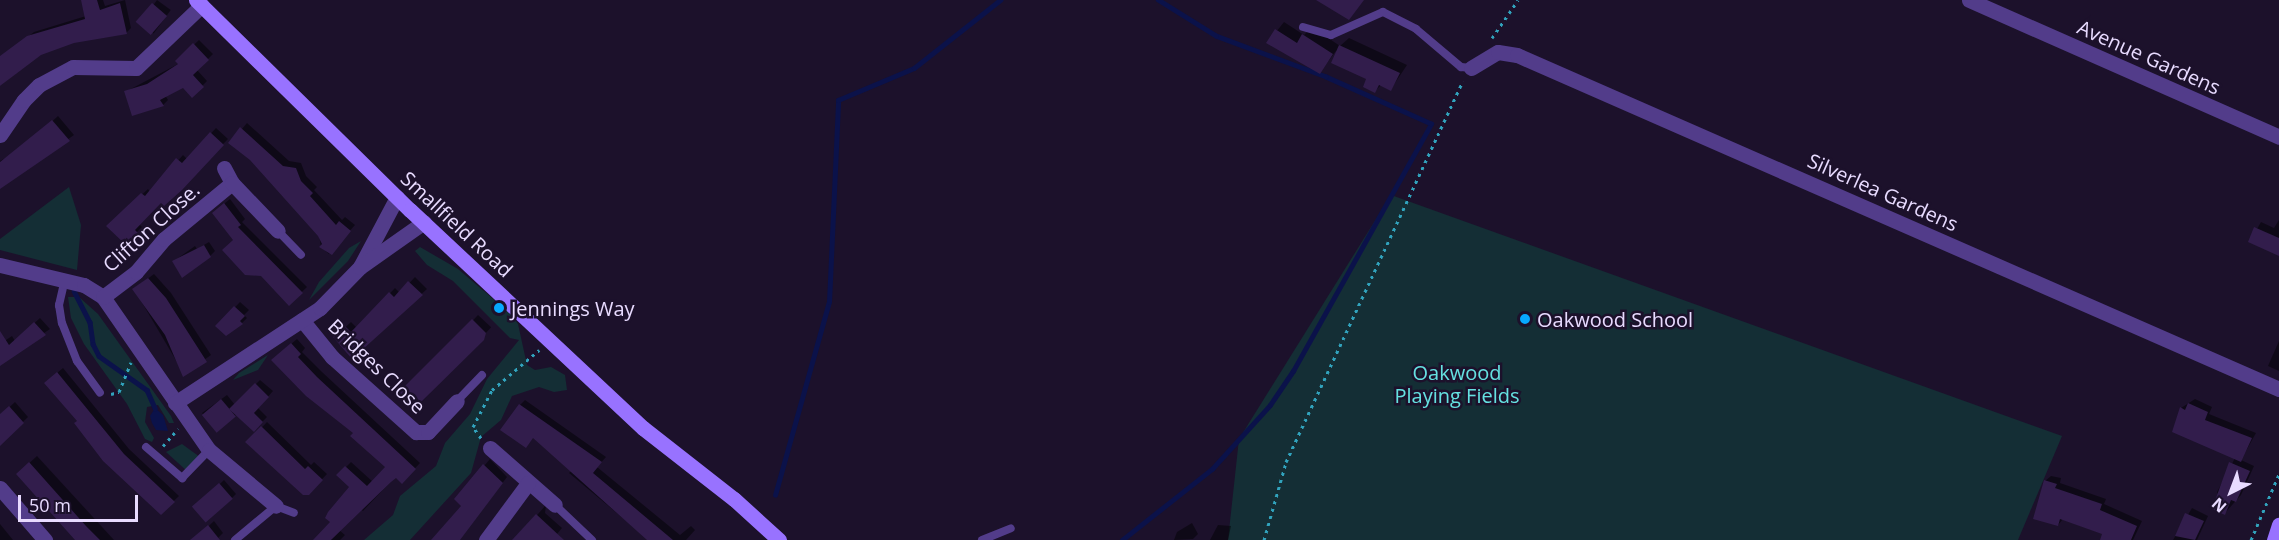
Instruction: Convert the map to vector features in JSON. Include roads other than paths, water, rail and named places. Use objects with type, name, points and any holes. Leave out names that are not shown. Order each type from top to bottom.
[{"type":"street","name":"Avenue Gardens","points":[[1969,0],[2279,137]]},
{"type":"street","points":[[0,135],[24,100],[39,85],[73,67],[136,68],[199,2]]},
{"type":"street","name":"Smallfield Road","points":[[199,2],[397,197],[643,428],[734,499],[779,540]]},
{"type":"street","name":"Silverlea Gardens","points":[[1471,68],[1498,52],[1517,55],[2279,389]]},
{"type":"street","points":[[224,168],[232,183],[278,231]]},
{"type":"street","name":"Clifton Close.","points":[[103,297],[136,272],[164,239],[232,183]]},
{"type":"street","name":"Bridges Close","points":[[360,267],[397,197]]},
{"type":"street","name":"Bridges Close","points":[[424,222],[360,267],[320,308],[302,320],[332,357],[416,432],[428,432],[458,401]]},
{"type":"street","points":[[0,265],[65,279],[103,297],[186,422],[209,450],[276,506]]},
{"type":"street","points":[[175,403],[302,320]]},
{"type":"street","points":[[490,448],[555,505]]},
{"type":"street","points":[[486,540],[528,483]]},
{"type":"street","points":[[0,488],[45,540]]},
{"type":"street","points":[[2274,540],[2279,525]]},
{"type":"lane","points":[[1303,27],[1319,33],[1337,34],[1383,12],[1416,29],[1461,67],[1471,68]]},
{"type":"lane","points":[[278,231],[301,255]]},
{"type":"lane","points":[[65,279],[59,305],[62,323],[77,361],[100,393]]},
{"type":"lane","points":[[458,401],[482,375]]},
{"type":"lane","points":[[146,447],[182,478],[209,450]]},
{"type":"lane","points":[[555,505],[592,540]]},
{"type":"lane","points":[[235,540],[276,506],[294,513]]},
{"type":"lane","points":[[982,540],[1011,528]]},
{"type":"waterway","points":[[775,495],[829,302],[838,100],[914,68],[1000,0]]},
{"type":"waterway","points":[[1122,540],[1212,469],[1270,405],[1293,371],[1431,124],[1326,77],[1216,36],[1158,0]]},
{"type":"waterway","points":[[74,291],[90,322],[93,344],[99,356],[147,390],[155,408]]},
{"type":"place","name":"Jennings Way","points":[[499,308]]},
{"type":"place","name":"Oakwood School","points":[[1525,319]]},
{"type":"park label","name":"Oakwood Playing Fields","points":[[1457,384]]}]
